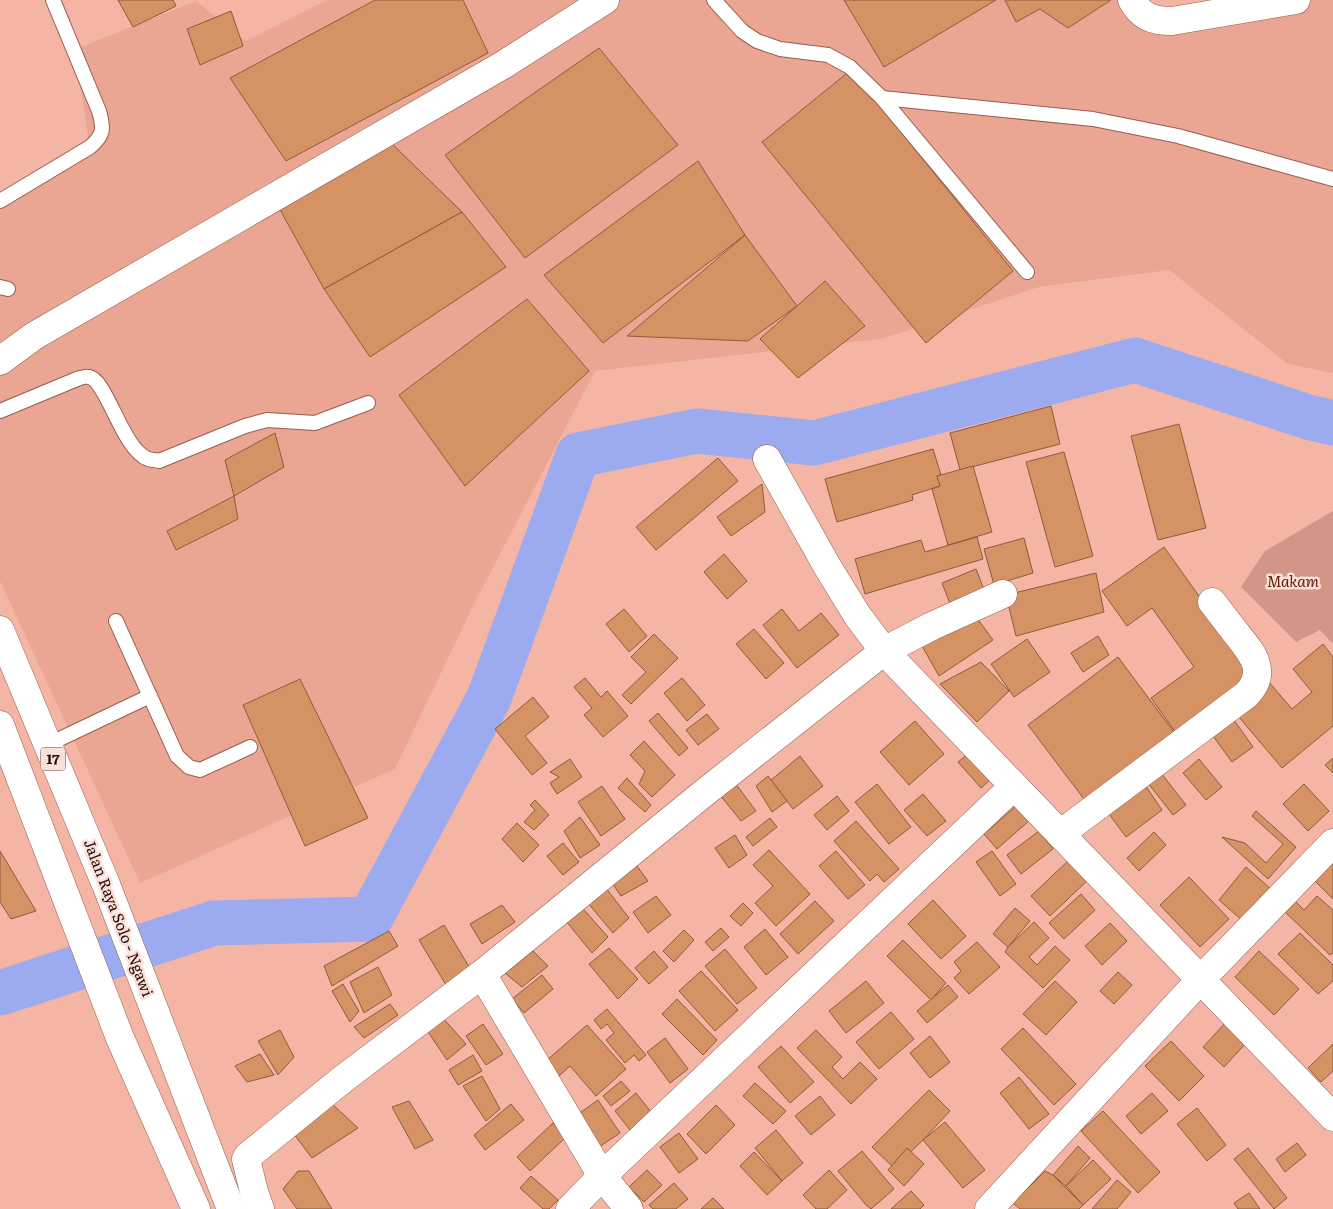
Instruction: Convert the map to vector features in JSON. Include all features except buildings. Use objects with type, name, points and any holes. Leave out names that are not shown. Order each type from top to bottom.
[{"type":"main road","points":[[0,361],[42,331],[478,80],[605,0]]},
{"type":"main road","points":[[1132,0],[1139,11],[1147,16],[1158,21],[1172,21],[1296,0]]},
{"type":"main road","points":[[767,459],[827,566],[857,615],[884,651],[1333,1117]]},
{"type":"main road","points":[[260,1209],[246,1159],[248,1156],[343,1079],[482,974],[697,799],[884,651],[932,626],[1003,594]]},
{"type":"main road","points":[[1060,834],[1253,688],[1258,668],[1255,660],[1248,648],[1212,602]]},
{"type":"main road","name":"Jalan Raya Solo - Ngawi","points":[[0,630],[107,887],[231,1209]]},
{"type":"main road","name":"17","points":[[0,725],[120,1038],[196,1209]]},
{"type":"main road","points":[[570,1209],[602,1176],[1014,786]]},
{"type":"main road","points":[[989,1209],[1201,980],[1333,843]]},
{"type":"main road","points":[[482,974],[602,1176],[629,1209]]},
{"type":"lane","points":[[0,201],[90,147],[98,140],[102,132],[103,125],[100,111],[53,0]]},
{"type":"lane","points":[[714,0],[742,31],[757,41],[780,49],[828,54],[850,68],[882,98],[1027,272]]},
{"type":"lane","points":[[882,98],[1093,119],[1178,136],[1333,179]]},
{"type":"lane","points":[[0,411],[77,379],[89,377],[98,382],[123,431],[134,447],[146,458],[159,461],[245,426],[267,420],[315,423],[368,403]]},
{"type":"lane","points":[[116,621],[177,756],[189,767],[200,770],[250,747]]},
{"type":"lane","points":[[47,745],[150,696]]},
{"type":"shaded area","points":[[327,0],[1135,0],[1139,11],[1278,0],[1333,0],[1333,373],[1288,364],[1169,270],[1039,287],[881,339],[595,371],[471,610],[395,769],[140,883],[0,581],[0,201],[90,147],[74,50],[196,1],[246,41]]},
{"type":"green space","name":"Makam","points":[[1333,511],[1333,644],[1320,630],[1296,642],[1241,587],[1265,551]]},
{"type":"waterway","points":[[0,993],[214,923],[370,919],[489,698],[578,455],[697,431],[814,443],[1135,360],[1308,417],[1333,423]]}]
